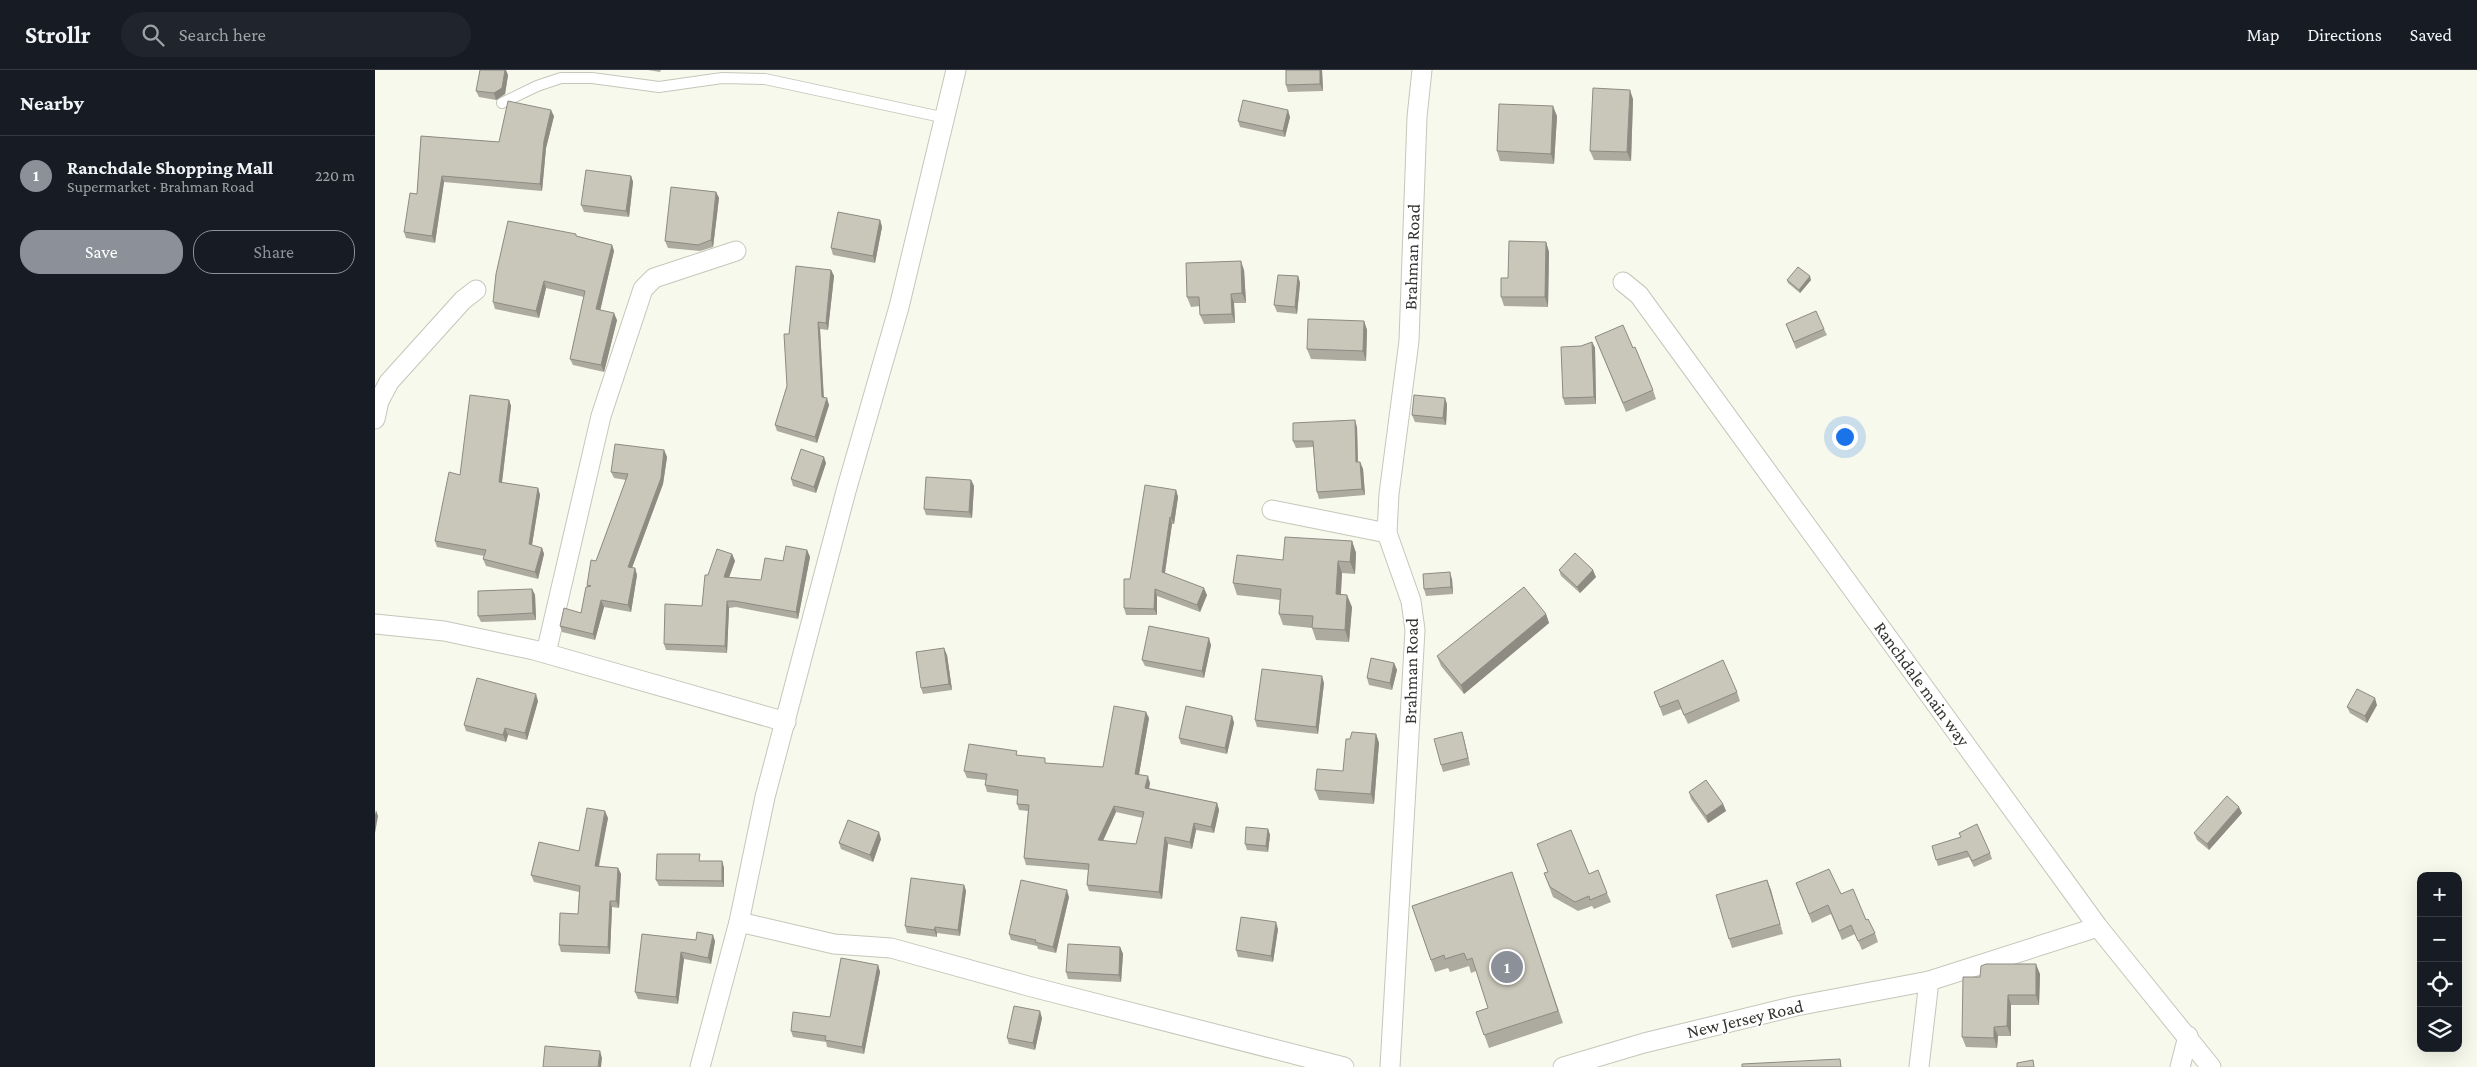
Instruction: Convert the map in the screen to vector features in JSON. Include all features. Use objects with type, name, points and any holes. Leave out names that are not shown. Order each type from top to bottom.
[{"type":"street","points":[[700,1067],[739,922],[765,797],[846,491],[899,307],[946,118],[956,70]]},
{"type":"street","name":"Brahman Road","points":[[1390,1067],[1415,630],[1411,601],[1387,533],[1389,494],[1409,340],[1417,117],[1422,70]]},
{"type":"street","points":[[546,653],[601,416],[643,288],[654,278],[736,251]]},
{"type":"street","name":"Ranchdale main way","points":[[1623,282],[1639,295],[2098,927],[2188,1036],[2211,1067]]},
{"type":"street","points":[[375,419],[379,401],[389,382],[463,300],[477,290]]},
{"type":"street","points":[[1272,510],[1387,533]]},
{"type":"street","points":[[375,624],[444,631],[546,653],[786,722]]},
{"type":"street","points":[[739,922],[834,944],[891,948],[1028,986],[1344,1067]]},
{"type":"street","name":"New Jersey Road","points":[[1563,1067],[1644,1043],[1796,1006],[1929,981],[2098,927]]},
{"type":"street","points":[[1919,1067],[1929,981]]},
{"type":"street","points":[[2180,1067],[2188,1036]]},
{"type":"lane","points":[[502,103],[537,86],[561,78],[591,78],[659,87],[722,78],[765,79],[946,118]]},
{"type":"building","points":[[480,70],[505,70],[502,88],[494,93],[476,91]]},
{"type":"building","points":[[1286,70],[1320,70],[1320,84],[1286,85]]},
{"type":"building","points":[[1593,88],[1630,90],[1627,152],[1590,151]]},
{"type":"building","points":[[1243,100],[1288,110],[1283,131],[1238,121]]},
{"type":"building","points":[[508,101],[551,110],[544,141],[540,184],[442,176],[432,236],[404,232],[410,193],[417,194],[421,136],[499,142]]},
{"type":"building","points":[[1499,104],[1553,106],[1551,154],[1497,151]]},
{"type":"building","points":[[586,170],[631,176],[626,211],[581,205]]},
{"type":"building","points":[[671,187],[716,192],[711,240],[698,245],[665,241]]},
{"type":"building","points":[[838,212],[880,220],[873,256],[831,248]]},
{"type":"building","points":[[508,221],[576,234],[576,236],[612,245],[596,309],[614,313],[601,365],[570,359],[585,291],[544,281],[536,311],[493,302],[496,274]]},
{"type":"building","points":[[1509,241],[1546,242],[1545,297],[1501,297],[1501,278],[1508,278]]},
{"type":"building","points":[[1241,261],[1242,293],[1231,294],[1232,314],[1200,315],[1199,297],[1187,297],[1186,263]]},
{"type":"building","points":[[796,266],[831,270],[826,323],[818,322],[822,397],[827,398],[815,437],[775,425],[787,386],[784,334],[789,334]]},
{"type":"building","points":[[1798,267],[1810,276],[1799,290],[1787,280]]},
{"type":"building","points":[[1278,275],[1298,276],[1295,307],[1274,305]]},
{"type":"building","points":[[1816,311],[1824,329],[1794,342],[1786,324]]},
{"type":"building","points":[[1308,319],[1364,321],[1363,351],[1307,349]]},
{"type":"building","points":[[1623,325],[1633,348],[1635,347],[1653,390],[1623,403],[1595,337]]},
{"type":"building","points":[[1592,342],[1594,397],[1563,398],[1561,347],[1581,346]]},
{"type":"building","points":[[470,395],[509,400],[499,482],[538,488],[529,544],[542,548],[535,572],[483,559],[486,550],[435,541],[449,472],[460,475]]},
{"type":"building","points":[[1414,395],[1445,398],[1443,418],[1412,415]]},
{"type":"building","points":[[1355,420],[1356,462],[1360,462],[1362,489],[1317,492],[1313,441],[1293,441],[1293,423]]},
{"type":"building","points":[[615,444],[664,450],[661,478],[628,567],[635,568],[628,605],[601,600],[593,634],[560,626],[564,608],[581,613],[586,587],[591,586],[587,585],[591,560],[596,561],[628,474],[611,472]]},
{"type":"building","points":[[801,449],[824,457],[814,487],[791,479]]},
{"type":"building","points":[[926,477],[971,480],[969,512],[924,509]]},
{"type":"building","points":[[1145,485],[1176,490],[1162,572],[1204,588],[1197,605],[1155,589],[1154,609],[1124,608],[1124,579],[1130,579]]},
{"type":"building","points":[[1285,537],[1352,541],[1350,562],[1338,561],[1336,594],[1347,595],[1345,630],[1312,628],[1313,616],[1279,614],[1281,589],[1233,583],[1237,555],[1283,560]]},
{"type":"building","points":[[786,546],[807,550],[796,612],[727,601],[725,646],[664,644],[665,604],[702,606],[705,575],[708,575],[717,549],[732,554],[724,577],[761,580],[765,558],[783,561]]},
{"type":"building","points":[[1575,553],[1593,570],[1577,587],[1559,570]]},
{"type":"building","points":[[1450,572],[1451,587],[1424,589],[1423,574]]},
{"type":"building","points":[[1524,587],[1546,614],[1461,685],[1437,656]]},
{"type":"building","points":[[532,589],[533,613],[478,616],[478,591]]},
{"type":"building","points":[[1149,626],[1209,638],[1202,671],[1142,660]]},
{"type":"building","points":[[944,648],[949,684],[921,688],[916,652]]},
{"type":"building","points":[[1371,658],[1394,663],[1390,683],[1367,678]]},
{"type":"building","points":[[1723,660],[1737,692],[1684,715],[1678,700],[1660,707],[1654,692]]},
{"type":"building","points":[[1262,669],[1322,676],[1316,727],[1255,720]]},
{"type":"building","points":[[477,678],[536,694],[525,733],[505,728],[503,735],[464,725]]},
{"type":"building","points":[[2357,689],[2375,698],[2365,716],[2347,707]]},
{"type":"building","points":[[1114,706],[1146,712],[1135,774],[1148,776],[1145,788],[1217,803],[1211,827],[1194,823],[1190,842],[1165,837],[1159,892],[1087,885],[1089,864],[1024,858],[1029,805],[1017,804],[1018,790],[985,785],[987,774],[964,771],[969,744],[1017,751],[1016,755],[1045,758],[1045,763],[1103,767]],"holes":[[[1114,806],[1144,812],[1136,844],[1098,840]]]},
{"type":"building","points":[[1186,706],[1232,716],[1225,748],[1179,738]]},
{"type":"building","points":[[1352,732],[1376,734],[1371,794],[1315,790],[1317,769],[1343,771],[1346,739],[1350,739]]},
{"type":"building","points":[[1462,732],[1468,758],[1441,765],[1434,739]]},
{"type":"building","points":[[1706,780],[1723,804],[1706,816],[1689,792]]},
{"type":"building","points":[[2227,796],[2239,807],[2207,844],[2194,833]]},
{"type":"building","points":[[587,808],[605,811],[595,866],[618,868],[616,901],[610,901],[608,947],[559,945],[560,913],[578,914],[580,886],[531,875],[539,842],[579,851]]},
{"type":"building","points":[[848,820],[879,832],[870,855],[839,843]]},
{"type":"building","points":[[1977,824],[1990,853],[1972,861],[1967,851],[1936,860],[1932,846],[1961,837],[1959,833]]},
{"type":"building","points":[[1246,827],[1268,829],[1266,846],[1245,844]]},
{"type":"building","points":[[1571,830],[1589,874],[1598,870],[1607,893],[1590,900],[1589,896],[1575,902],[1550,887],[1544,873],[1548,872],[1537,844]]},
{"type":"building","points":[[657,854],[700,854],[699,861],[722,861],[722,881],[656,880]]},
{"type":"building","points":[[1829,869],[1841,894],[1853,889],[1866,920],[1868,919],[1875,933],[1858,941],[1851,925],[1839,931],[1828,905],[1809,914],[1796,883]]},
{"type":"building","points":[[1512,872],[1558,1011],[1484,1035],[1476,1012],[1488,1008],[1472,958],[1467,960],[1464,953],[1445,959],[1444,955],[1431,960],[1412,906]]},
{"type":"building","points":[[911,878],[964,885],[958,930],[935,927],[934,930],[905,926]]},
{"type":"building","points":[[1021,880],[1067,890],[1053,947],[1035,942],[1036,940],[1009,934]]},
{"type":"building","points":[[1767,880],[1780,924],[1729,939],[1716,895]]},
{"type":"building","points":[[1241,917],[1276,922],[1271,956],[1236,950]]},
{"type":"building","points":[[697,932],[713,935],[708,958],[681,952],[676,997],[635,992],[642,934],[696,940]]},
{"type":"building","points":[[1068,944],[1120,947],[1119,975],[1066,972]]},
{"type":"building","points":[[841,958],[878,965],[862,1047],[825,1040],[826,1036],[791,1031],[793,1012],[830,1017]]},
{"type":"building","points":[[1986,964],[2036,964],[2036,995],[2008,995],[2007,1026],[1994,1027],[1994,1038],[1962,1037],[1963,977],[1980,977],[1981,966]]},
{"type":"building","points":[[1014,1006],[1040,1011],[1033,1043],[1007,1038]]},
{"type":"building","points":[[545,1046],[600,1051],[598,1067],[543,1067]]},
{"type":"building","points":[[1840,1059],[1841,1067],[1742,1067],[1742,1064]]},
{"type":"building","points":[[2033,1060],[2034,1067],[2017,1067],[2017,1063]]},
{"type":"place","name":"Ranchdale Shopping Mall","points":[[1507,967]]}]
